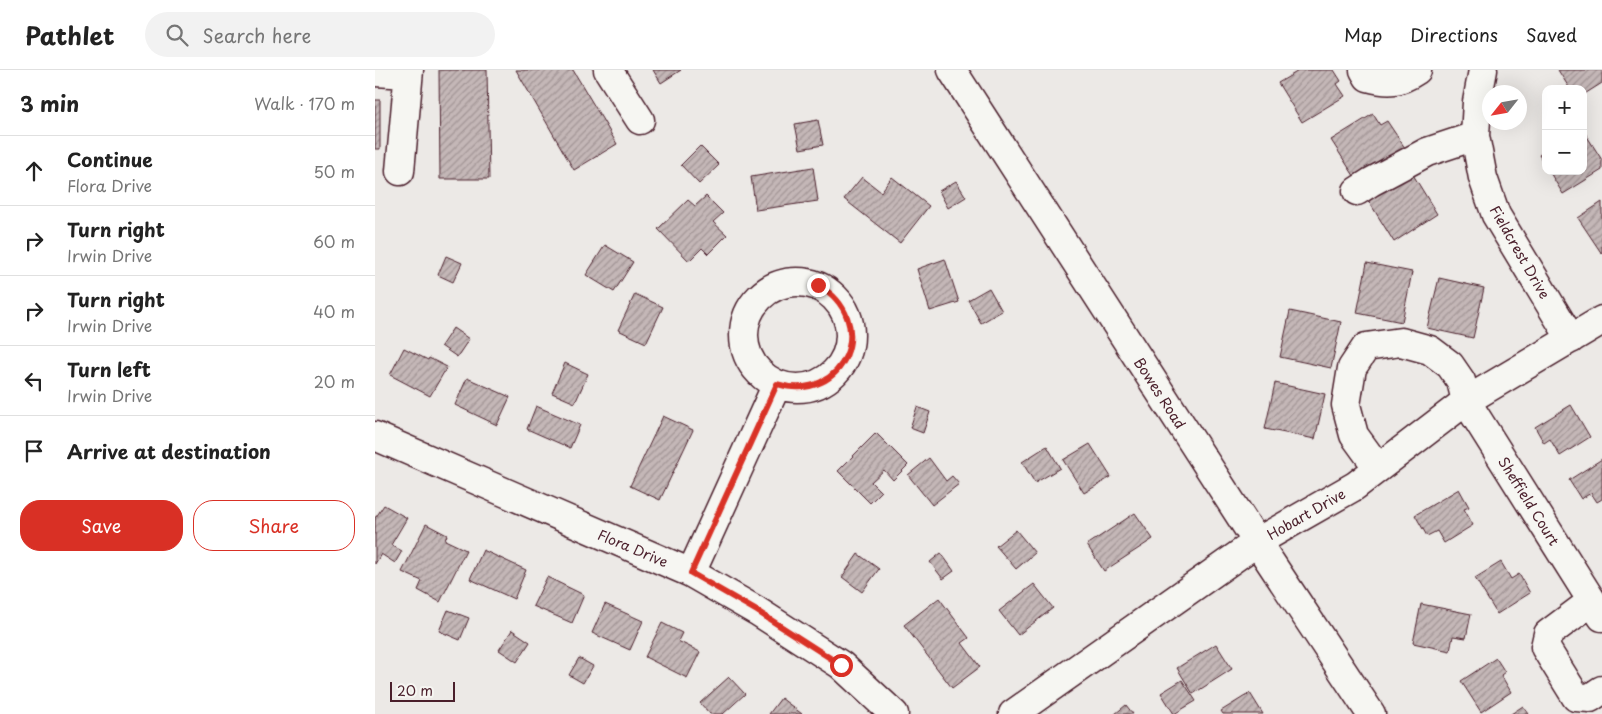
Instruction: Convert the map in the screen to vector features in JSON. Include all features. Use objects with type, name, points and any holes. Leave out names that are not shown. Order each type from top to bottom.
[{"type":"street","points":[[608,70],[640,120]]},
{"type":"street","name":"Bowes Road","points":[[952,70],[1257,542],[1371,714]]},
{"type":"street","points":[[1364,70],[1368,77],[1385,82],[1407,76],[1417,70]]},
{"type":"street","name":"Fieldcrest Drive","points":[[1483,70],[1477,102],[1475,136],[1483,178],[1496,215],[1571,339]]},
{"type":"street","points":[[375,72],[408,72],[400,172]]},
{"type":"street","points":[[1357,191],[1427,152],[1475,136]]},
{"type":"street","name":"Hobart Drive","points":[[1013,714],[1257,542],[1355,486],[1466,401],[1602,320]]},
{"type":"street","points":[[1379,468],[1354,435],[1346,406],[1353,368],[1367,347],[1401,342],[1430,350],[1450,365],[1461,381],[1466,401]]},
{"type":"street","points":[[691,573],[777,384]]},
{"type":"street","name":"Sheffield Court","points":[[1466,401],[1597,609],[1548,634],[1545,647],[1576,697],[1590,698],[1602,690]]},
{"type":"street","name":"Flora Drive","points":[[375,436],[691,573],[757,611],[841,665],[894,714]]},
{"type":"building","points":[[439,70],[487,70],[489,179],[440,179]]},
{"type":"building","points":[[516,70],[573,70],[617,144],[574,170]]},
{"type":"building","points":[[653,70],[681,70],[661,83]]},
{"type":"building","points":[[1300,70],[1334,70],[1341,81],[1337,84],[1345,96],[1302,122],[1278,83]]},
{"type":"building","points":[[1558,70],[1602,70],[1602,83],[1587,92],[1587,85],[1567,85]]},
{"type":"building","points":[[375,100],[380,100],[380,149],[375,149]]},
{"type":"building","points":[[1373,114],[1380,125],[1387,121],[1405,148],[1356,179],[1331,140]]},
{"type":"building","points":[[818,120],[823,145],[800,149],[795,124]]},
{"type":"building","points":[[1587,136],[1602,160],[1602,170],[1563,194],[1551,175],[1587,175]]},
{"type":"building","points":[[700,146],[719,165],[699,184],[681,165]]},
{"type":"building","points":[[813,167],[818,201],[756,210],[751,177]]},
{"type":"building","points":[[1412,173],[1437,214],[1394,242],[1368,200]]},
{"type":"building","points":[[862,177],[881,192],[892,177],[929,206],[900,243],[844,199]]},
{"type":"building","points":[[956,181],[966,197],[948,208],[939,191]]},
{"type":"building","points":[[706,196],[723,213],[713,222],[727,235],[708,254],[702,248],[689,261],[658,229],[688,200],[695,206]]},
{"type":"building","points":[[1602,202],[1602,254],[1578,218]]},
{"type":"building","points":[[605,245],[633,262],[614,292],[586,275]]},
{"type":"building","points":[[446,256],[462,263],[453,282],[438,275]]},
{"type":"building","points":[[945,259],[959,302],[930,311],[917,269]]},
{"type":"building","points":[[1367,263],[1412,272],[1402,322],[1357,313]]},
{"type":"building","points":[[1439,278],[1484,288],[1473,338],[1427,328]]},
{"type":"building","points":[[989,288],[1002,311],[981,323],[968,300]]},
{"type":"building","points":[[635,294],[663,307],[646,343],[618,330]]},
{"type":"building","points":[[1290,311],[1341,322],[1331,368],[1280,357]]},
{"type":"building","points":[[453,328],[469,339],[457,357],[441,346]]},
{"type":"building","points":[[404,348],[447,367],[430,396],[390,375]]},
{"type":"building","points":[[565,363],[588,374],[575,403],[552,393]]},
{"type":"building","points":[[467,378],[510,397],[497,425],[455,405]]},
{"type":"building","points":[[1275,383],[1325,394],[1315,439],[1265,429]]},
{"type":"building","points":[[1571,405],[1590,437],[1560,456],[1550,439],[1544,443],[1535,427]]},
{"type":"building","points":[[536,406],[580,425],[570,448],[527,429]]},
{"type":"building","points":[[917,407],[930,412],[923,433],[910,428]]},
{"type":"building","points":[[663,416],[693,430],[660,500],[630,486]]},
{"type":"building","points":[[876,433],[908,465],[893,480],[884,470],[871,482],[881,492],[870,503],[838,471]]},
{"type":"building","points":[[1090,444],[1111,477],[1084,493],[1063,460]]},
{"type":"building","points":[[1047,446],[1060,468],[1035,483],[1022,462]]},
{"type":"building","points":[[929,458],[946,481],[952,476],[959,484],[932,505],[908,475]]},
{"type":"building","points":[[1602,459],[1602,499],[1597,502],[1591,493],[1581,499],[1569,480]]},
{"type":"building","points":[[1459,489],[1469,507],[1464,509],[1473,525],[1444,543],[1437,531],[1427,536],[1415,515]]},
{"type":"building","points":[[384,505],[407,518],[391,545],[402,551],[395,563],[381,554],[375,564],[375,517]]},
{"type":"building","points":[[1135,513],[1153,539],[1104,571],[1087,545]]},
{"type":"building","points":[[426,524],[447,535],[445,540],[466,550],[440,602],[418,590],[422,581],[402,572]]},
{"type":"building","points":[[1016,530],[1035,553],[1016,569],[996,546]]},
{"type":"building","points":[[483,550],[526,570],[514,599],[470,579]]},
{"type":"building","points":[[941,553],[954,571],[943,579],[930,562]]},
{"type":"building","points":[[858,554],[879,569],[862,592],[842,577]]},
{"type":"building","points":[[1501,562],[1511,579],[1519,574],[1530,593],[1497,614],[1475,578]]},
{"type":"building","points":[[547,577],[584,595],[572,623],[533,606]]},
{"type":"building","points":[[1034,584],[1053,608],[1018,635],[999,611]]},
{"type":"building","points":[[939,598],[969,638],[962,643],[980,667],[952,688],[904,625]]},
{"type":"building","points":[[605,604],[643,621],[630,650],[592,633]]},
{"type":"building","points":[[1421,604],[1471,614],[1466,638],[1453,636],[1450,651],[1413,643]]},
{"type":"building","points":[[448,610],[469,618],[460,640],[439,631]]},
{"type":"building","points":[[662,623],[682,633],[678,641],[700,652],[687,678],[645,657]]},
{"type":"building","points":[[512,630],[530,642],[517,662],[499,650]]},
{"type":"building","points":[[1216,644],[1232,669],[1193,694],[1177,668]]},
{"type":"building","points":[[579,658],[593,666],[583,683],[569,675]]},
{"type":"building","points":[[1496,658],[1505,672],[1501,675],[1511,692],[1481,712],[1461,681]]},
{"type":"building","points":[[729,677],[745,694],[723,714],[710,714],[700,703]]},
{"type":"building","points":[[1182,680],[1196,701],[1174,714],[1161,693]]},
{"type":"building","points":[[1250,693],[1263,714],[1223,714],[1221,711]]},
{"type":"building","points":[[781,698],[802,714],[769,714]]},
{"type":"building","points":[[1126,705],[1133,714],[1115,714]]},
{"type":"building","points":[[1523,706],[1529,714],[1511,714]]},
{"type":"route","points":[[818,285],[839,301],[850,324],[849,350],[844,362],[827,380],[815,386],[789,388],[777,384],[691,573],[757,611],[841,665]]}]
